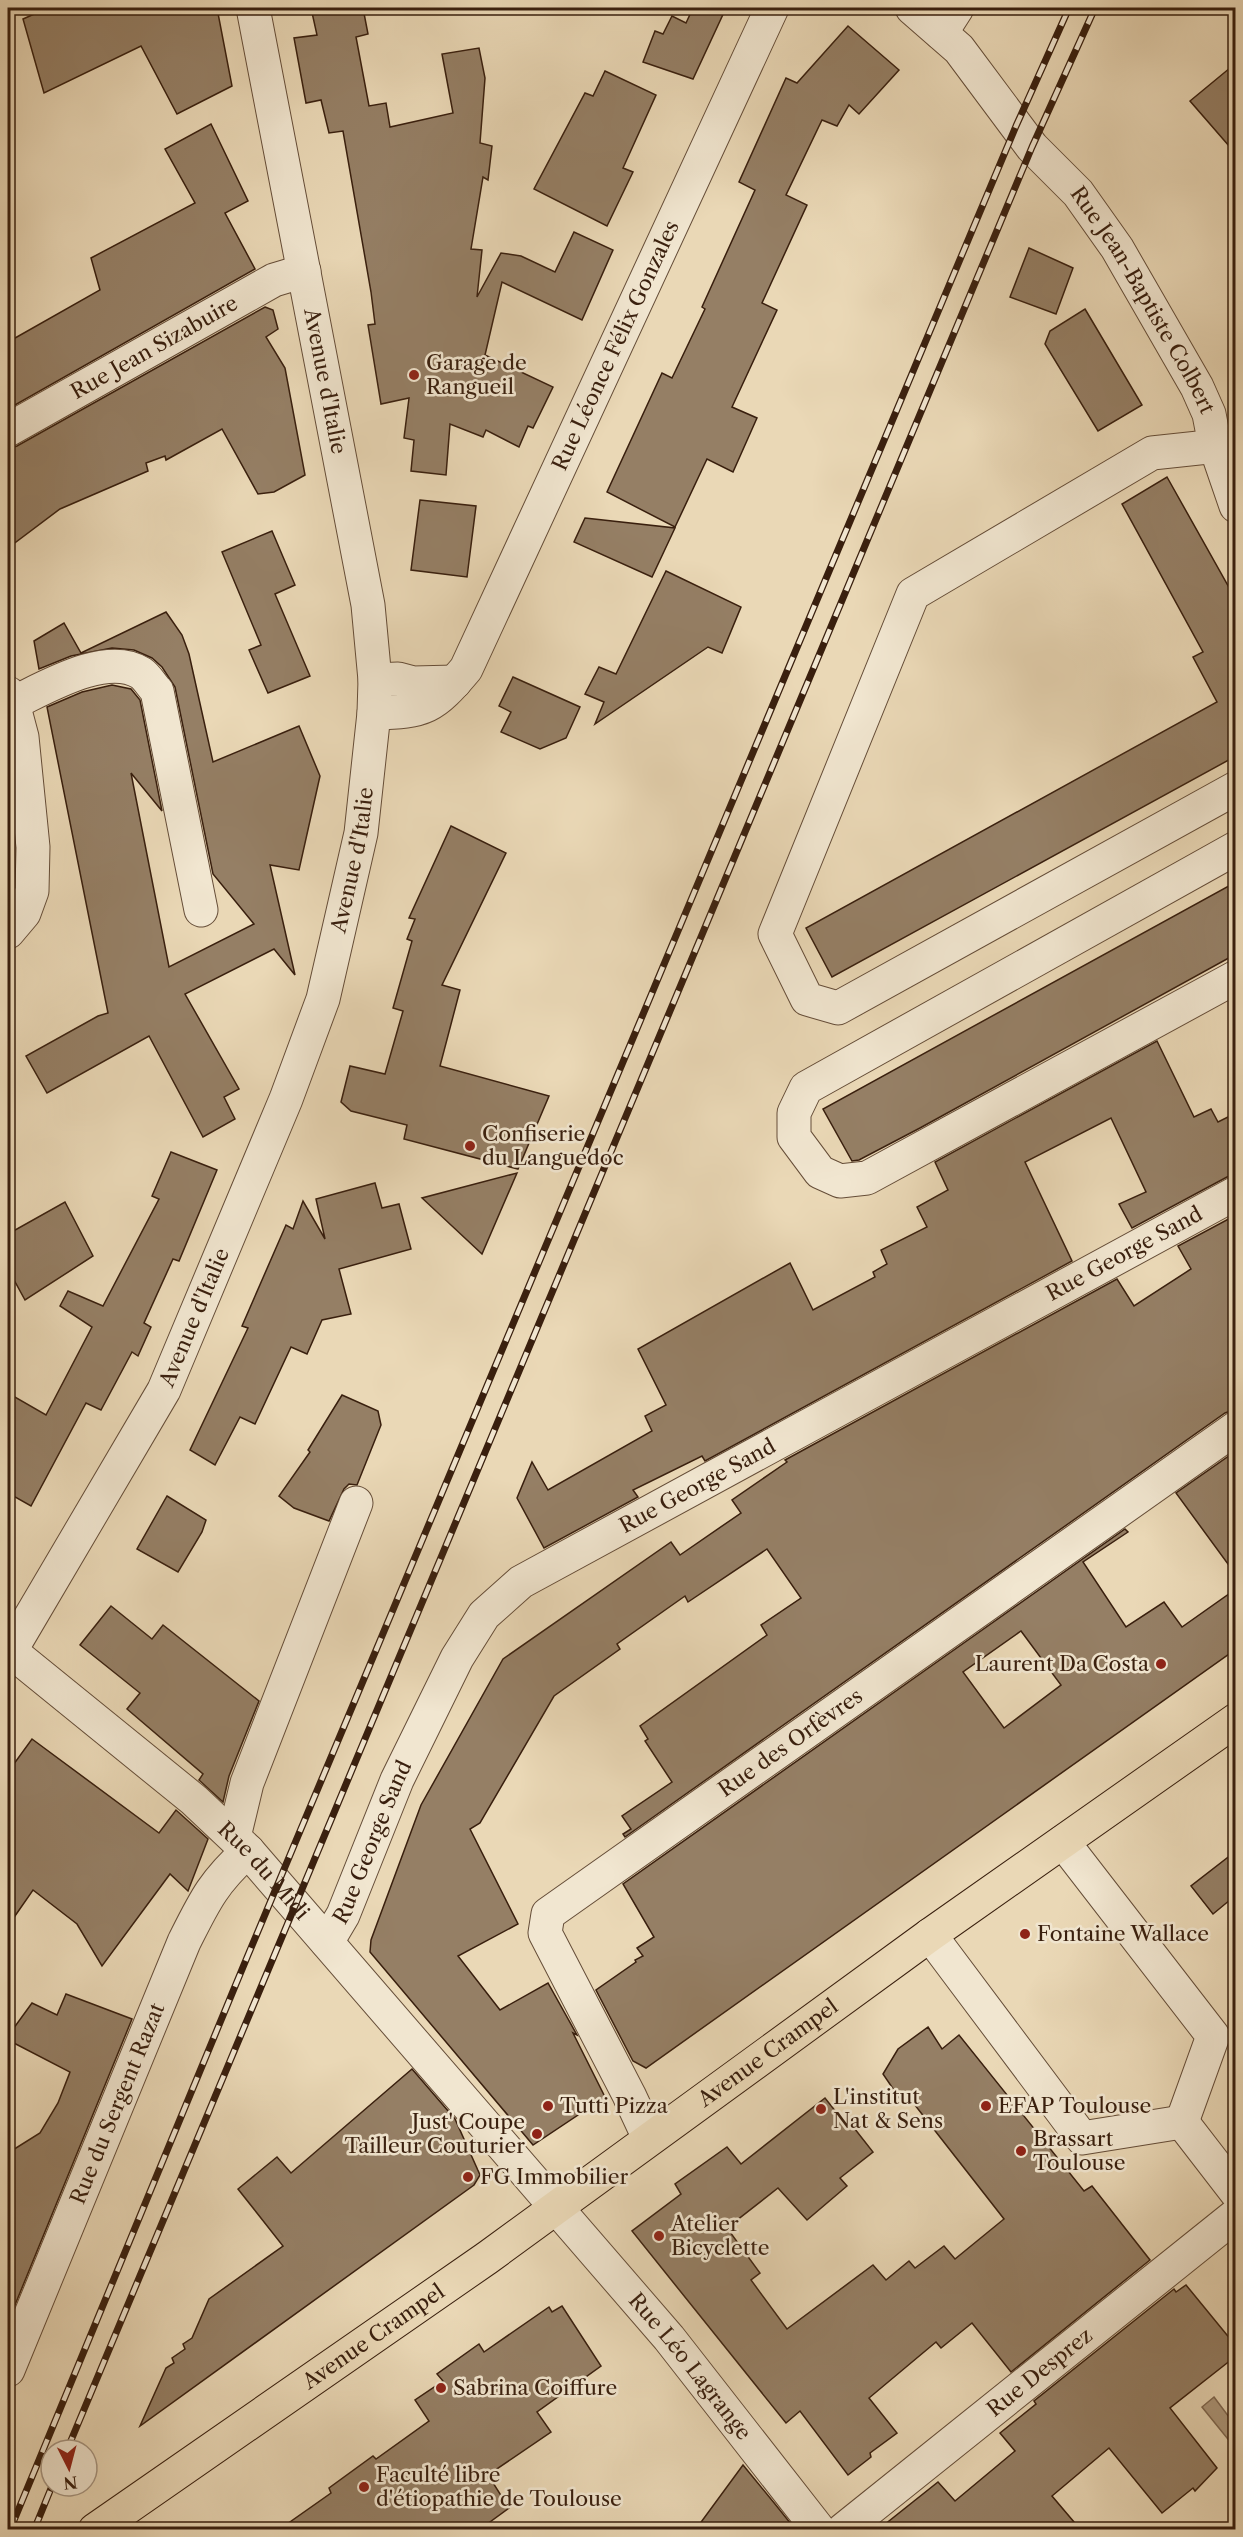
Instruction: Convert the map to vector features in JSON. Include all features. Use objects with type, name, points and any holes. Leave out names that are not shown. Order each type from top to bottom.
[{"type":"main road","name":"Avenue Crampel","points":[[95,2529],[557,2207],[930,1935],[1236,1720]]},
{"type":"street","name":"Avenue d'Italie","points":[[8,1651],[164,1390],[286,1099],[322,999],[361,833],[374,713],[375,680],[368,605],[253,8]]},
{"type":"street","name":"Rue Léonce Félix Gonzales","points":[[374,713],[418,709],[440,699],[466,669],[772,8]]},
{"type":"street","name":"Rue Jean-Baptiste Colbert","points":[[912,8],[949,20],[959,49],[1032,147],[1078,193],[1117,248],[1197,387],[1225,445],[1236,506]]},
{"type":"street","name":"Rue Jean Sizabuire","points":[[8,430],[274,280],[304,272]]},
{"type":"street","points":[[1225,445],[1152,453],[914,594],[775,934],[807,999],[838,1008],[1236,788]]},
{"type":"street","points":[[8,932],[24,912],[32,891],[33,847],[22,737],[10,698],[80,672],[116,666],[141,673],[157,691],[201,910]]},
{"type":"street","points":[[375,680],[398,679],[413,684],[455,682]]},
{"type":"street","points":[[1236,848],[806,1088],[794,1113],[794,1137],[820,1172],[840,1181],[867,1178],[1236,977]]},
{"type":"street","name":"Rue George Sand","points":[[327,1942],[343,1915],[398,1780],[457,1658],[484,1614],[520,1582],[1236,1193]]},
{"type":"street","name":"Rue des Orfèvres","points":[[649,2138],[544,1933],[548,1914],[1236,1428]]},
{"type":"street","points":[[241,1844],[247,1783],[356,1503]]},
{"type":"street","name":"Rue du Midi","points":[[8,1651],[194,1800],[241,1844],[510,2156],[557,2207]]},
{"type":"street","points":[[1063,1842],[1213,2036],[1182,2122]]},
{"type":"street","name":"Rue du Sergent Razat","points":[[8,2370],[184,1942],[207,1896],[241,1844]]},
{"type":"street","points":[[930,1935],[1082,2138],[1182,2122]]},
{"type":"street","points":[[1182,2122],[1236,2192]]},
{"type":"street","name":"Rue Léo Lagrange","points":[[557,2207],[669,2338],[819,2529]]},
{"type":"street","name":"Rue Desprez","points":[[843,2529],[1236,2215]]},
{"type":"shaded area","points":[[1214,2397],[1235,2425],[1235,2439],[1231,2443],[1202,2407]]},
{"type":"building","points":[[48,8],[217,8],[232,86],[177,114],[141,46],[44,93],[23,19]]},
{"type":"building","points":[[311,8],[363,8],[368,34],[356,37],[369,106],[386,103],[390,127],[453,113],[442,54],[479,48],[485,78],[480,143],[492,146],[488,180],[483,177],[471,249],[482,250],[477,297],[501,253],[521,256],[555,272],[574,232],[613,250],[582,320],[502,282],[485,355],[553,387],[533,428],[528,426],[519,447],[486,430],[483,437],[450,424],[446,475],[411,471],[414,440],[404,438],[409,398],[381,404],[368,325],[375,324],[371,292],[343,131],[329,133],[321,100],[306,103],[294,38],[317,35]]},
{"type":"building","points":[[693,8],[726,8],[693,79],[643,62],[655,31],[663,34],[672,16],[686,23]]},
{"type":"building","points":[[848,26],[899,70],[859,114],[849,105],[837,126],[822,120],[786,195],[807,205],[762,303],[777,310],[732,407],[757,418],[733,472],[707,459],[675,527],[607,492],[662,373],[672,378],[705,309],[702,307],[755,190],[739,182],[786,78],[797,83]]},
{"type":"building","points":[[1236,63],[1236,154],[1190,101]]},
{"type":"building","points":[[605,71],[656,95],[623,168],[633,172],[607,226],[534,189],[585,93],[593,96]]},
{"type":"building","points":[[211,124],[248,201],[225,213],[255,269],[8,409],[8,342],[100,290],[91,258],[195,203],[165,149]]},
{"type":"building","points":[[1029,248],[1073,268],[1056,314],[1010,297]]},
{"type":"building","points":[[265,307],[273,310],[278,329],[266,337],[285,368],[305,475],[274,492],[258,494],[222,429],[166,460],[165,456],[146,463],[148,471],[60,509],[8,548],[8,449]]},
{"type":"building","points":[[1085,309],[1142,405],[1098,431],[1045,344],[1050,331]]},
{"type":"building","points":[[1167,477],[1236,600],[1236,756],[832,977],[806,928],[1217,702],[1193,657],[1203,652],[1122,504]]},
{"type":"building","points":[[420,500],[476,506],[467,577],[411,570]]},
{"type":"building","points":[[585,518],[675,528],[652,577],[574,542]]},
{"type":"building","points":[[272,531],[295,585],[275,594],[310,676],[268,693],[249,650],[261,645],[222,552]]},
{"type":"building","points":[[666,571],[741,607],[722,653],[708,647],[595,724],[604,702],[585,694],[599,667],[616,674]]},
{"type":"building","points":[[166,612],[182,635],[189,654],[213,762],[299,726],[320,776],[299,870],[270,865],[295,975],[274,949],[185,994],[239,1089],[224,1097],[235,1119],[203,1137],[149,1036],[47,1093],[26,1056],[98,1016],[108,1013],[47,707],[82,692],[112,685],[131,689],[140,700],[162,811],[131,773],[169,967],[254,924],[213,874],[175,687],[162,667],[152,658],[134,650],[112,648],[71,656],[39,669],[34,641],[64,623],[81,653]]},
{"type":"building","points":[[513,677],[580,707],[566,738],[540,749],[501,732],[511,712],[499,706]]},
{"type":"building","points":[[451,826],[506,853],[442,985],[460,990],[440,1066],[549,1096],[518,1169],[404,1139],[407,1125],[351,1111],[341,1102],[350,1066],[385,1074],[403,1011],[393,1008],[412,941],[407,939],[415,919],[409,918]]},
{"type":"building","points":[[1236,882],[1236,954],[920,1128],[859,1160],[852,1161],[823,1109]]},
{"type":"building","points":[[1157,1041],[1194,1117],[1211,1109],[1218,1122],[1236,1113],[1236,1174],[1132,1228],[1119,1204],[1146,1192],[1111,1118],[1025,1162],[1072,1261],[705,1461],[702,1456],[633,1490],[638,1497],[544,1548],[517,1498],[532,1462],[548,1490],[652,1431],[645,1416],[666,1405],[638,1349],[790,1263],[813,1310],[875,1277],[873,1272],[887,1264],[881,1250],[927,1227],[917,1207],[948,1190],[935,1162]]},
{"type":"building","points":[[171,1152],[217,1170],[179,1261],[173,1259],[144,1323],[151,1327],[138,1356],[132,1352],[101,1410],[86,1403],[31,1506],[8,1493],[14,1477],[8,1473],[8,1393],[46,1415],[92,1327],[60,1306],[68,1291],[103,1306],[159,1199],[152,1196]]},
{"type":"building","points":[[517,1173],[482,1254],[422,1198]]},
{"type":"building","points":[[375,1183],[382,1208],[399,1204],[411,1249],[339,1269],[351,1314],[322,1320],[307,1354],[291,1347],[255,1424],[240,1417],[215,1465],[190,1450],[248,1328],[242,1326],[286,1225],[293,1229],[303,1201],[325,1239],[316,1199]]},
{"type":"building","points":[[65,1202],[93,1256],[25,1300],[8,1269],[8,1234]]},
{"type":"building","points":[[1236,1215],[1236,1409],[1225,1413],[625,1837],[623,1834],[631,1829],[622,1816],[672,1782],[645,1741],[648,1739],[640,1726],[767,1635],[761,1625],[801,1598],[767,1549],[688,1602],[685,1596],[617,1644],[620,1649],[554,1696],[480,1823],[470,1829],[518,1924],[458,1956],[500,2010],[548,1983],[577,2035],[573,2033],[605,2097],[533,2145],[370,1952],[371,1940],[421,1805],[503,1659],[671,1542],[680,1555],[741,1513],[732,1500],[787,1462],[785,1460],[1117,1279],[1134,1306],[1191,1269],[1178,1246]]},
{"type":"building","points":[[342,1395],[378,1411],[381,1425],[357,1485],[349,1484],[344,1489],[329,1521],[294,1508],[279,1496],[310,1452],[308,1450]]},
{"type":"building","points":[[1236,1451],[1236,1575],[1176,1493]]},
{"type":"building","points":[[167,1496],[206,1520],[202,1532],[178,1572],[137,1549]]},
{"type":"building","points":[[1125,1529],[1128,1532],[1083,1562],[1126,1627],[1164,1602],[1182,1627],[1236,1589],[1236,1649],[646,2068],[633,2061],[596,1990],[643,1956],[637,1948],[654,1937],[623,1884]],"holes":[[[1021,1631],[1061,1685],[1004,1728],[963,1672]]]},
{"type":"building","points":[[111,1606],[152,1639],[163,1625],[259,1701],[229,1776],[223,1802],[199,1780],[203,1774],[127,1709],[140,1693],[80,1645]]},
{"type":"building","points":[[32,1739],[159,1833],[176,1810],[208,1839],[188,1891],[170,1874],[102,1966],[77,1924],[33,1890],[8,1926],[8,1772]]},
{"type":"building","points":[[1236,1851],[1236,1895],[1213,1914],[1191,1886]]},
{"type":"building","points":[[66,1994],[132,2019],[8,2322],[8,2153],[40,2133],[58,2103],[70,2072],[8,2040],[8,2036],[32,2003],[57,2015]]},
{"type":"building","points":[[928,2027],[942,2049],[959,2035],[1084,2191],[1092,2186],[1150,2260],[1011,2372],[972,2323],[941,2348],[936,2342],[869,2398],[897,2433],[870,2453],[871,2457],[848,2475],[800,2411],[786,2423],[632,2231],[681,2194],[675,2184],[727,2147],[741,2164],[825,2098],[844,2122],[847,2119],[873,2152],[840,2178],[847,2186],[807,2220],[778,2188],[727,2228],[760,2273],[751,2280],[787,2329],[873,2265],[886,2280],[909,2261],[915,2268],[944,2246],[955,2259],[1004,2219],[911,2100],[904,2105],[883,2074],[898,2049]]},
{"type":"building","points":[[412,2069],[455,2119],[480,2175],[474,2185],[140,2426],[166,2368],[174,2363],[172,2358],[185,2349],[183,2344],[192,2338],[209,2299],[283,2246],[238,2189],[277,2157],[291,2173]]},
{"type":"building","points":[[1186,2285],[1236,2346],[1236,2356],[1170,2408],[1217,2468],[1195,2491],[1193,2488],[1162,2513],[1109,2448],[1052,2496],[1080,2529],[879,2529],[938,2482],[955,2501],[1015,2451],[1000,2433],[1036,2404],[1034,2401],[1174,2289],[1176,2292]]},
{"type":"building","points":[[562,2306],[601,2366],[537,2412],[551,2432],[488,2475],[509,2508],[483,2527],[425,2523],[430,2529],[280,2529],[331,2493],[329,2488],[373,2456],[376,2459],[429,2421],[415,2400],[443,2381],[437,2374],[479,2344],[484,2352],[549,2307],[552,2312]]},
{"type":"building","points":[[743,2465],[775,2504],[795,2529],[696,2529]]},
{"type":"railway","points":[[10,2530],[248,1955],[1016,126],[1069,8]]},
{"type":"railway","points":[[72,2438],[1032,147],[1095,8]]},
{"type":"railway","points":[[34,2530],[47,2498]]},
{"type":"place","name":"Garage de Rangueil","points":[[414,375]]},
{"type":"place","name":"Confiserie du Languedoc","points":[[470,1146]]},
{"type":"place","name":"Laurent Da Costa","points":[[1161,1664]]},
{"type":"place","name":"Fontaine Wallace","points":[[1025,1934]]},
{"type":"place","name":"Tutti Pizza","points":[[548,2106]]},
{"type":"place","name":"EFAP Toulouse","points":[[986,2106]]},
{"type":"place","name":"L'institut Nat & Sens","points":[[821,2109]]},
{"type":"place","name":"Just' Coupe Tailleur Couturier","points":[[537,2134]]},
{"type":"place","name":"Brassart Toulouse","points":[[1021,2151]]},
{"type":"place","name":"FG Immobilier","points":[[468,2177]]},
{"type":"place","name":"Atelier Bicyclette","points":[[659,2236]]},
{"type":"place","name":"Sabrina Coiffure","points":[[441,2388]]},
{"type":"place","name":"Faculté libre d'étiopathie de Toulouse","points":[[364,2487]]}]
